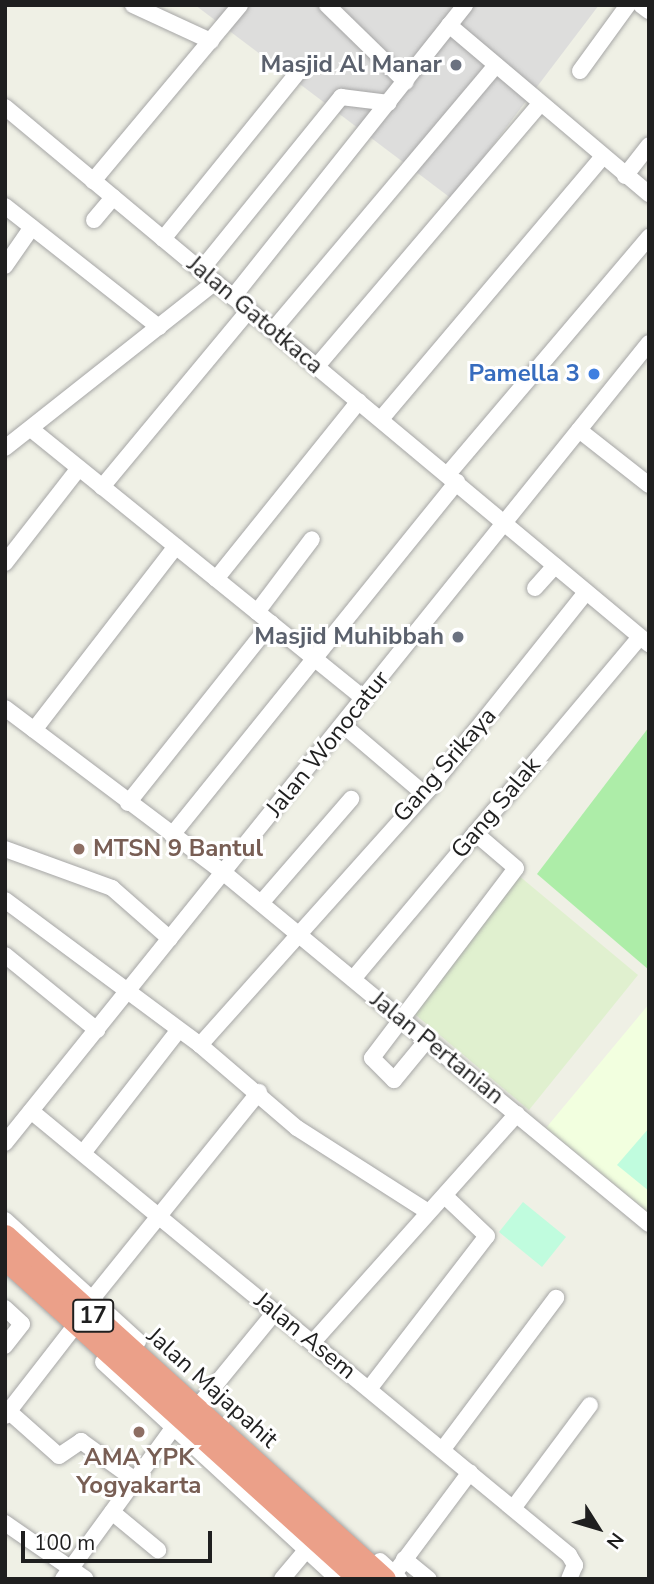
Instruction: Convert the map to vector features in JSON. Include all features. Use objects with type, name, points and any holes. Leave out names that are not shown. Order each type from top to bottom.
[{"type":"highway","name":"Jalan Majapahit","points":[[5,1237],[392,1577]]},
{"type":"highway","name":"Jalan Majapahit","points":[[5,1258],[168,1417],[360,1579]]},
{"type":"street","points":[[133,5],[211,41]]},
{"type":"street","points":[[93,181],[240,5]]},
{"type":"street","points":[[233,297],[465,5]]},
{"type":"street","points":[[580,71],[628,5]]},
{"type":"street","points":[[641,5],[649,11]]},
{"type":"street","points":[[337,9],[406,82]]},
{"type":"street","points":[[449,26],[601,159],[649,194]]},
{"type":"street","points":[[273,330],[496,65]]},
{"type":"street","points":[[163,239],[300,70]]},
{"type":"street","points":[[201,270],[341,97],[389,103]]},
{"type":"street","points":[[317,366],[540,104]]},
{"type":"street","name":"Jalan Gatotkaca","points":[[8,117],[113,197],[644,641]]},
{"type":"street","points":[[625,176],[649,145]]},
{"type":"street","points":[[381,419],[601,159]]},
{"type":"street","points":[[94,220],[113,197]]},
{"type":"street","points":[[5,206],[159,327]]},
{"type":"street","points":[[5,266],[32,226]]},
{"type":"street","points":[[172,835],[317,661],[452,478],[649,237]]},
{"type":"street","points":[[5,449],[215,282]]},
{"type":"street","points":[[102,487],[249,310]]},
{"type":"street","name":"Jalan Wonocatur","points":[[5,1143],[649,343]]},
{"type":"street","points":[[216,579],[359,401]]},
{"type":"street","points":[[31,429],[365,699]]},
{"type":"street","points":[[579,430],[649,485]]},
{"type":"street","points":[[5,563],[79,468]]},
{"type":"street","points":[[257,612],[312,538]]},
{"type":"street","points":[[34,730],[176,546]]},
{"type":"street","points":[[535,588],[555,566]]},
{"type":"street","name":"Gang Srikaya","points":[[200,1045],[422,792],[586,592]]},
{"type":"street","points":[[128,803],[271,623]]},
{"type":"street","name":"Gang Salak","points":[[353,979],[475,833],[644,641]]},
{"type":"street","name":"Jalan Pertanian","points":[[5,708],[224,873],[649,1224]]},
{"type":"street","points":[[343,725],[422,792]]},
{"type":"street","points":[[261,903],[351,799]]},
{"type":"street","points":[[427,1040],[394,1080],[375,1064],[374,1049],[515,870],[475,833]]},
{"type":"street","points":[[5,849],[112,888],[170,939]]},
{"type":"street","points":[[5,900],[126,994],[200,1045],[332,1154],[426,1211]]},
{"type":"street","points":[[5,955],[97,1030]]},
{"type":"street","points":[[83,1153],[178,1031]]},
{"type":"street","points":[[92,1299],[259,1092]]},
{"type":"street","name":"Jalan Asem","points":[[31,1111],[514,1507],[572,1572]]},
{"type":"street","points":[[313,1342],[426,1211],[447,1198],[517,1114]]},
{"type":"street","points":[[369,1389],[486,1236],[447,1198]]},
{"type":"street","points":[[5,1220],[392,1577],[470,1472]]},
{"type":"street","points":[[5,1271],[168,1417],[338,1579]]},
{"type":"street","points":[[443,1449],[556,1298]]},
{"type":"street","points":[[5,1308],[22,1324],[5,1346]]},
{"type":"street","points":[[202,1400],[275,1312]]},
{"type":"street","points":[[71,1331],[7,1412],[59,1456],[81,1441],[135,1480]]},
{"type":"street","points":[[514,1507],[590,1405]]},
{"type":"street","points":[[67,1574],[135,1480],[168,1417]]},
{"type":"street","points":[[112,1512],[158,1550]]},
{"type":"street","points":[[5,1524],[67,1574],[86,1579]]},
{"type":"street","points":[[282,1579],[306,1550]]},
{"type":"street","points":[[404,1559],[429,1579]]},
{"type":"shaded area","points":[[195,5],[599,5],[452,199]]},
{"type":"shaded area","points":[[518,875],[638,975],[529,1110],[410,1010]]},
{"type":"shaded area","points":[[649,1004],[649,1213],[546,1128]]},
{"type":"shaded area","points":[[649,1128],[649,1191],[617,1165]]},
{"type":"shaded area","points":[[523,1202],[566,1237],[542,1267],[499,1232]]},
{"type":"green space","points":[[649,727],[649,970],[537,874]]},
{"type":"place","name":"Masjid Al Manar","points":[[456,65]]},
{"type":"place","name":"Pamella 3","points":[[594,374]]},
{"type":"place","name":"Masjid Muhibbah","points":[[458,637]]},
{"type":"place","name":"MTSN 9 Bantul","points":[[79,849]]},
{"type":"place","name":"AMA YPK Yogyakarta","points":[[139,1432]]}]
